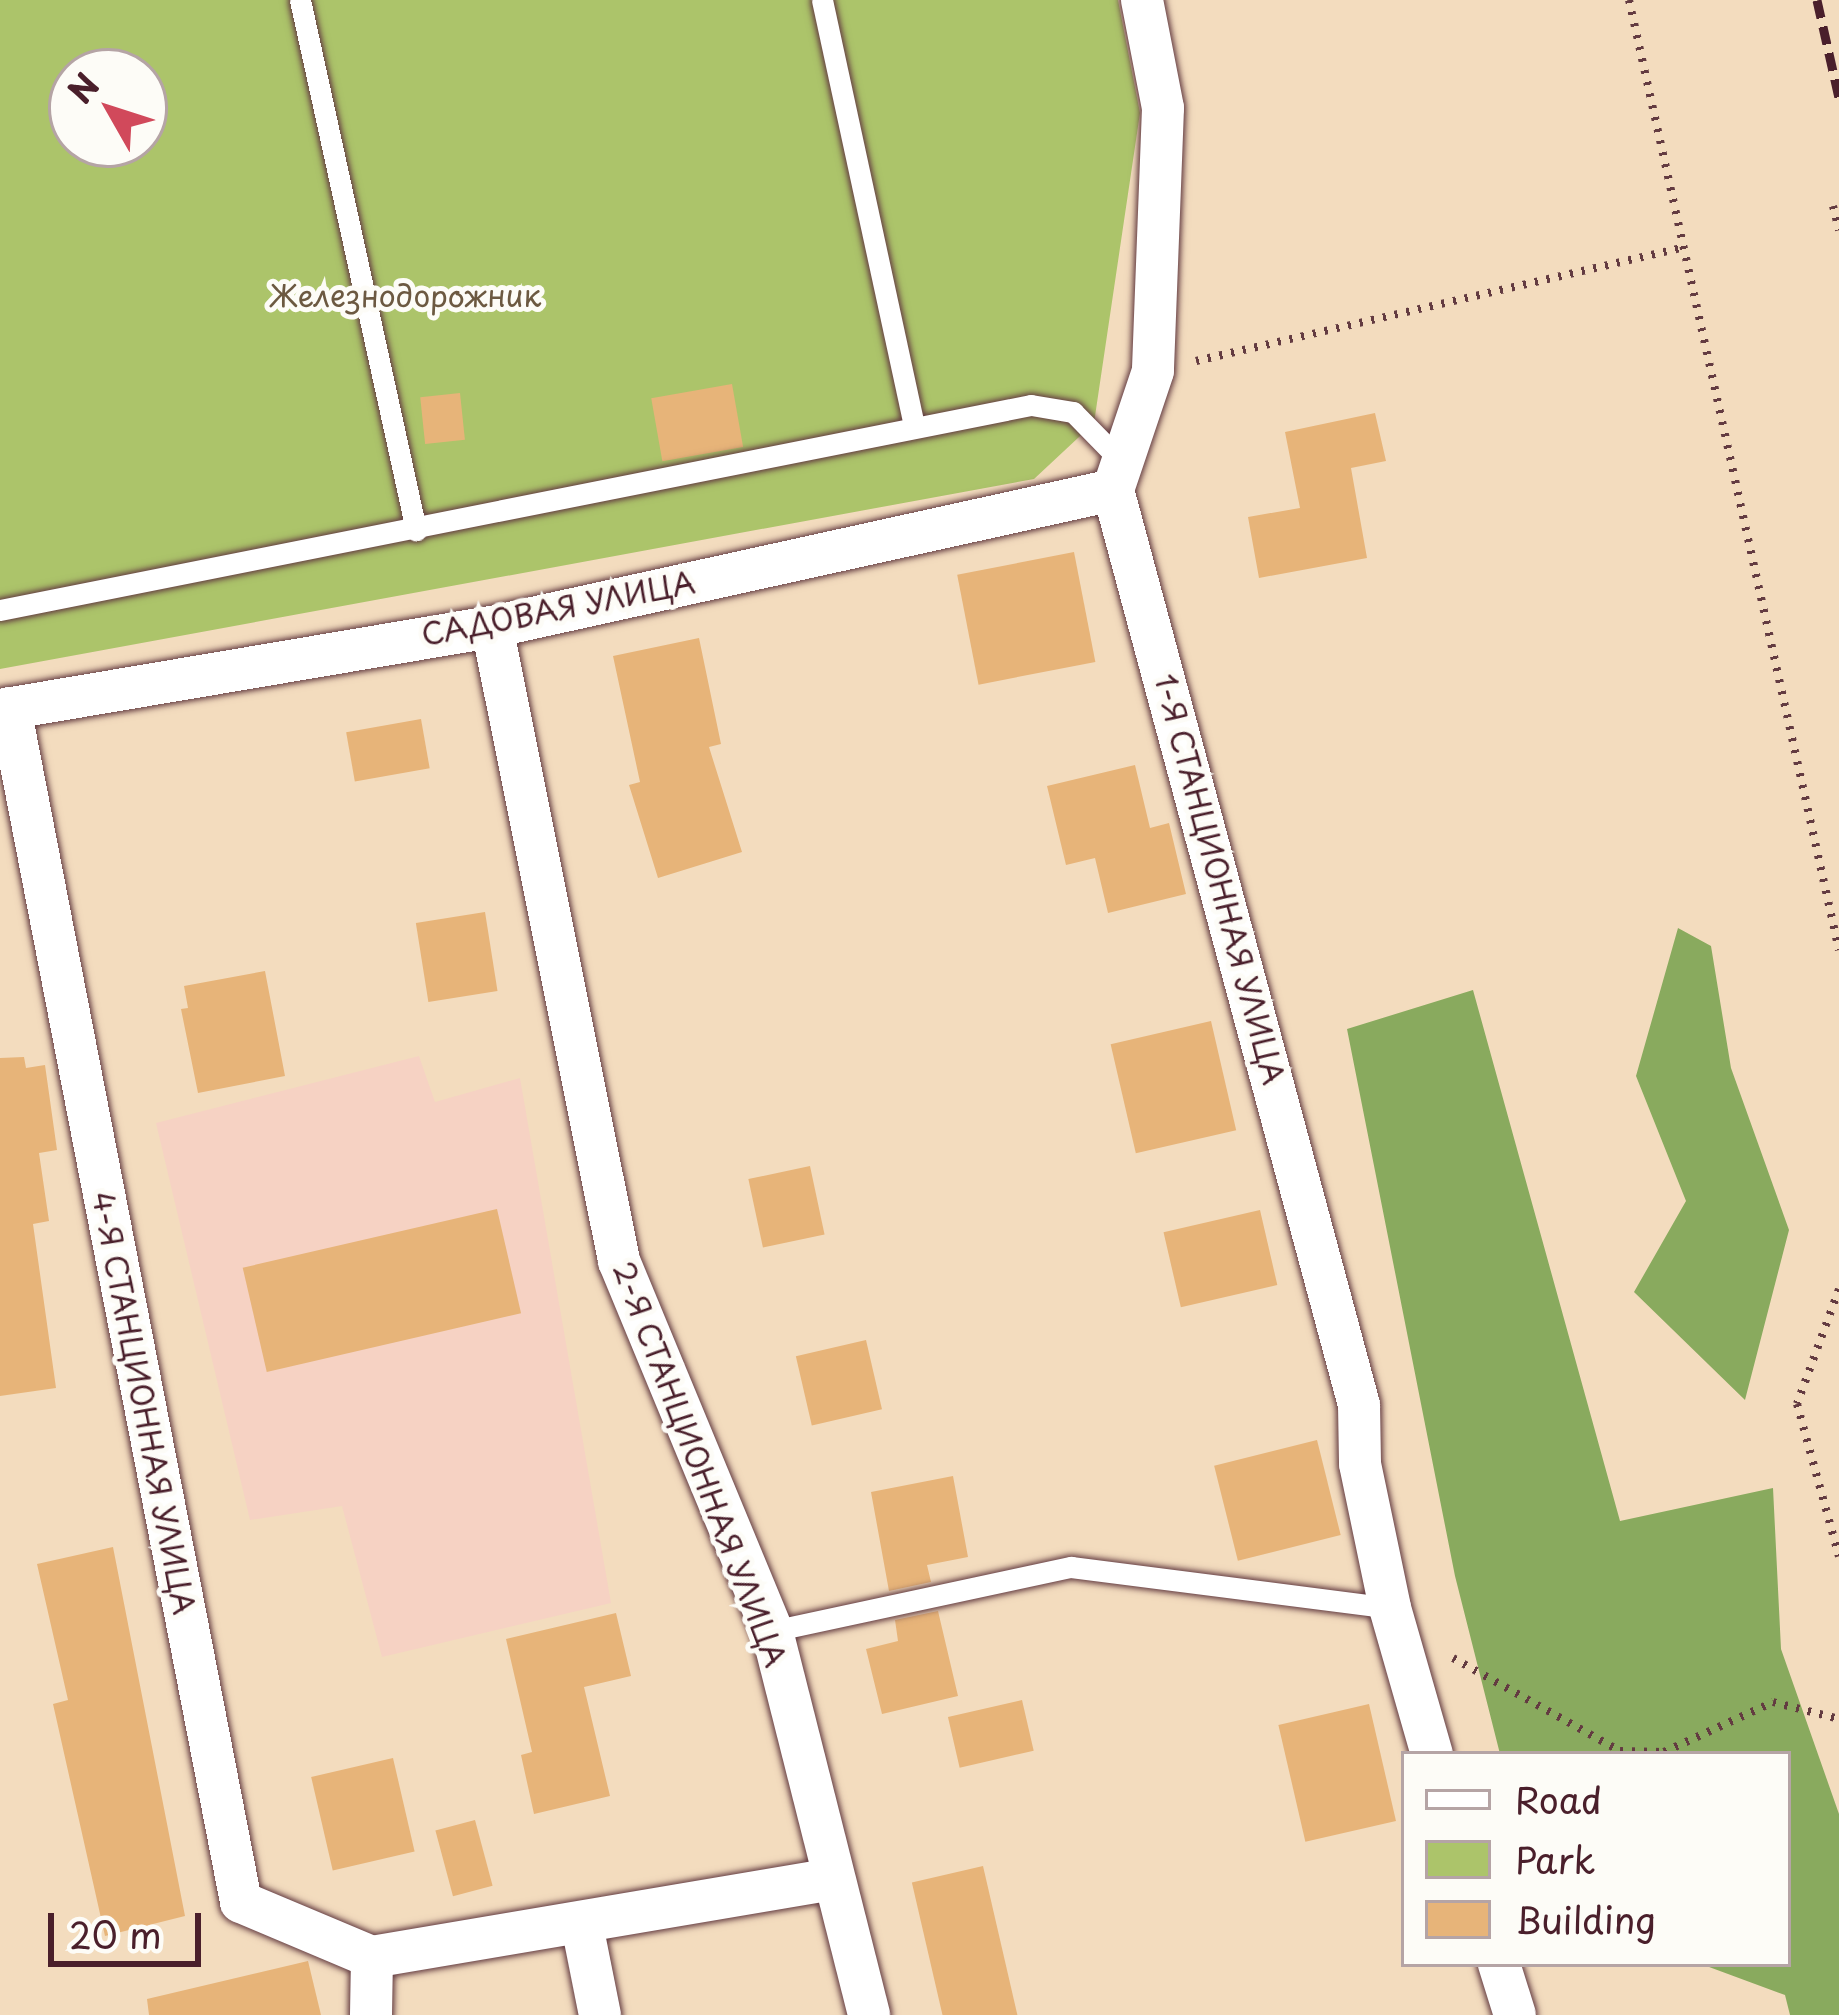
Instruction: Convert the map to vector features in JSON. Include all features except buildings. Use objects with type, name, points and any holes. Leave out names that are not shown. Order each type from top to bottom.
[{"type":"street","points":[[1119,477],[1153,371],[1162,107],[1142,0]]},
{"type":"street","name":"САДОВАЯ УЛИЦА","points":[[5,709],[493,627],[1119,477]]},
{"type":"street","name":"1-Я СТАНЦИОННАЯ УЛИЦА","points":[[1119,477],[1359,1405],[1360,1464],[1390,1608],[1431,1751]]},
{"type":"street","name":"2-Я СТАНЦИОННАЯ УЛИЦА","points":[[493,627],[620,1261],[772,1631],[869,2015]]},
{"type":"street","name":"4-Я СТАНЦИОННАЯ УЛИЦА","points":[[5,709],[241,1901],[372,1957]]},
{"type":"street","points":[[371,2015],[372,1957],[831,1879]]},
{"type":"street","points":[[582,1924],[600,2015]]},
{"type":"street","points":[[1500,1967],[1515,2015]]},
{"type":"lane","points":[[300,0],[416,530]]},
{"type":"lane","points":[[823,0],[914,425]]},
{"type":"lane","points":[[0,610],[1031,405],[1073,412],[1119,477]]},
{"type":"lane","points":[[772,1631],[1071,1568],[1390,1608]]},
{"type":"path","points":[[1629,0],[1839,950]]},
{"type":"path","points":[[1833,206],[1839,230]]},
{"type":"path","points":[[1153,371],[1685,247]]},
{"type":"path","points":[[1839,1289],[1797,1405],[1839,1556]]},
{"type":"path","points":[[1390,1608],[1466,1668],[1620,1751]]},
{"type":"path","points":[[1666,1751],[1773,1702],[1839,1719]]},
{"type":"shaded area","points":[[419,1056],[435,1102],[520,1078],[611,1603],[382,1657],[342,1506],[250,1520],[156,1123]]},
{"type":"green space","name":"Железнодорожник","points":[[0,0],[1118,0],[1140,113],[1094,423],[1034,479],[0,669]]},
{"type":"green space","points":[[1678,928],[1711,946],[1731,1068],[1789,1230],[1745,1400],[1634,1292],[1686,1201],[1636,1076]]},
{"type":"green space","points":[[1473,990],[1620,1521],[1773,1488],[1781,1649],[1839,1814],[1839,2015],[1790,2015],[1785,1995],[1709,1967],[1791,1967],[1791,1751],[1499,1751],[1455,1576],[1347,1029]]},
{"type":"railway","points":[[1817,0],[1839,98]]}]
